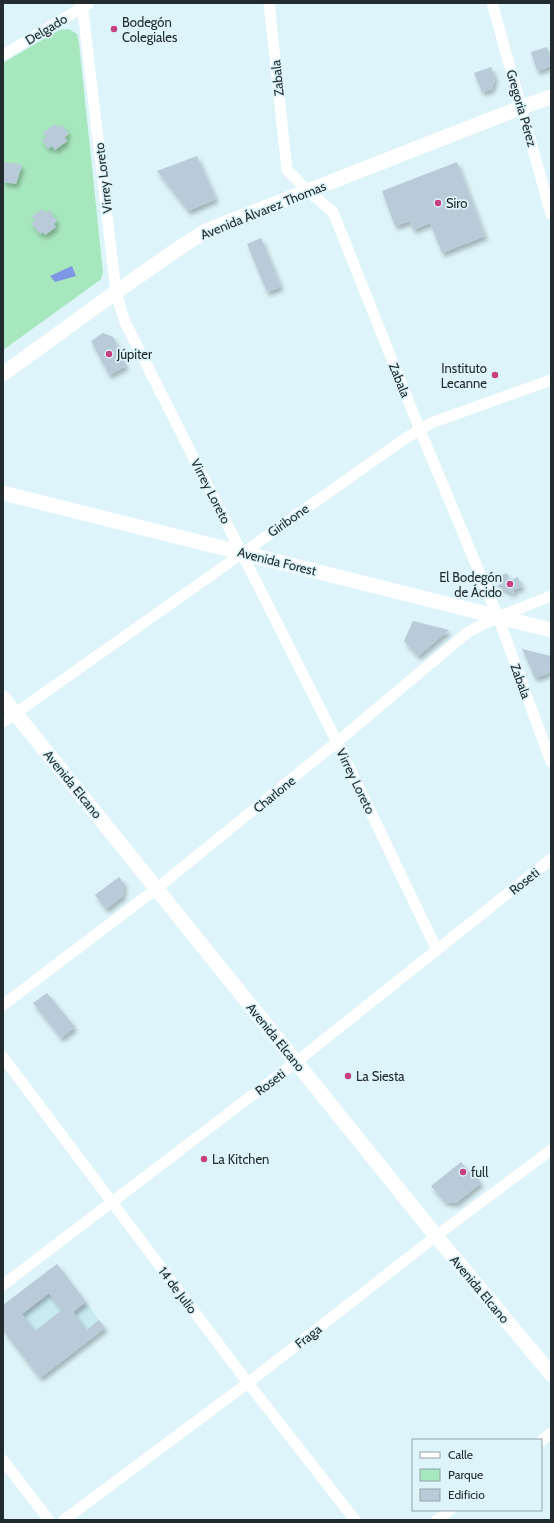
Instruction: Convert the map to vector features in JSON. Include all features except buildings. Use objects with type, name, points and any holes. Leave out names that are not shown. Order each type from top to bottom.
[{"type":"main road","name":"Avenida Álvarez Thomas","points":[[3,374],[116,292],[206,231],[551,97]]},
{"type":"main road","name":"Avenida Forest","points":[[3,493],[551,630]]},
{"type":"main road","name":"Avenida Elcano","points":[[3,698],[436,1236],[551,1374]]},
{"type":"street","name":"Zabala","points":[[269,3],[287,170],[309,192],[333,212],[420,430],[498,617],[551,762]]},
{"type":"street","name":"Gregoria Pérez","points":[[492,3],[551,214]]},
{"type":"street","name":"Delgado","points":[[3,55],[85,4]]},
{"type":"street","name":"Virrey Loreto","points":[[85,4],[116,292],[124,320],[337,742],[437,950]]},
{"type":"street","name":"Giribone","points":[[3,722],[15,712],[403,440],[431,423],[551,380]]},
{"type":"street","name":"Charlone","points":[[3,1005],[156,889],[337,742],[468,632],[498,617],[551,596]]},
{"type":"street","name":"Roseti","points":[[3,1285],[296,1062],[551,859]]},
{"type":"street","name":"14 de Julio","points":[[3,1057],[248,1383],[355,1520]]},
{"type":"street","name":"Fraga","points":[[64,1520],[248,1383],[436,1236],[551,1150]]},
{"type":"street","points":[[542,1440],[551,1433]]},
{"type":"street","points":[[3,1460],[49,1520]]},
{"type":"street","points":[[437,1520],[449,1511]]},
{"type":"shaded area","points":[[57,1264],[105,1328],[40,1378],[3,1330],[3,1305]]},
{"type":"green space","points":[[69,29],[77,34],[79,43],[103,272],[101,279],[96,283],[3,350],[3,63],[59,30]]},
{"type":"water","points":[[72,266],[76,276],[55,282],[50,276]]},
{"type":"place","name":"Bodegón Colegiales","points":[[114,29]]},
{"type":"place","name":"Siro","points":[[438,203]]},
{"type":"place","name":"Júpiter","points":[[109,354]]},
{"type":"place","name":"Instituto Lecanne","points":[[495,375]]},
{"type":"place","name":"El Bodegón de Ácido","points":[[510,584]]},
{"type":"place","name":"La Siesta","points":[[348,1076]]},
{"type":"place","name":"La Kitchen","points":[[204,1159]]},
{"type":"place","name":"full","points":[[463,1172]]}]
